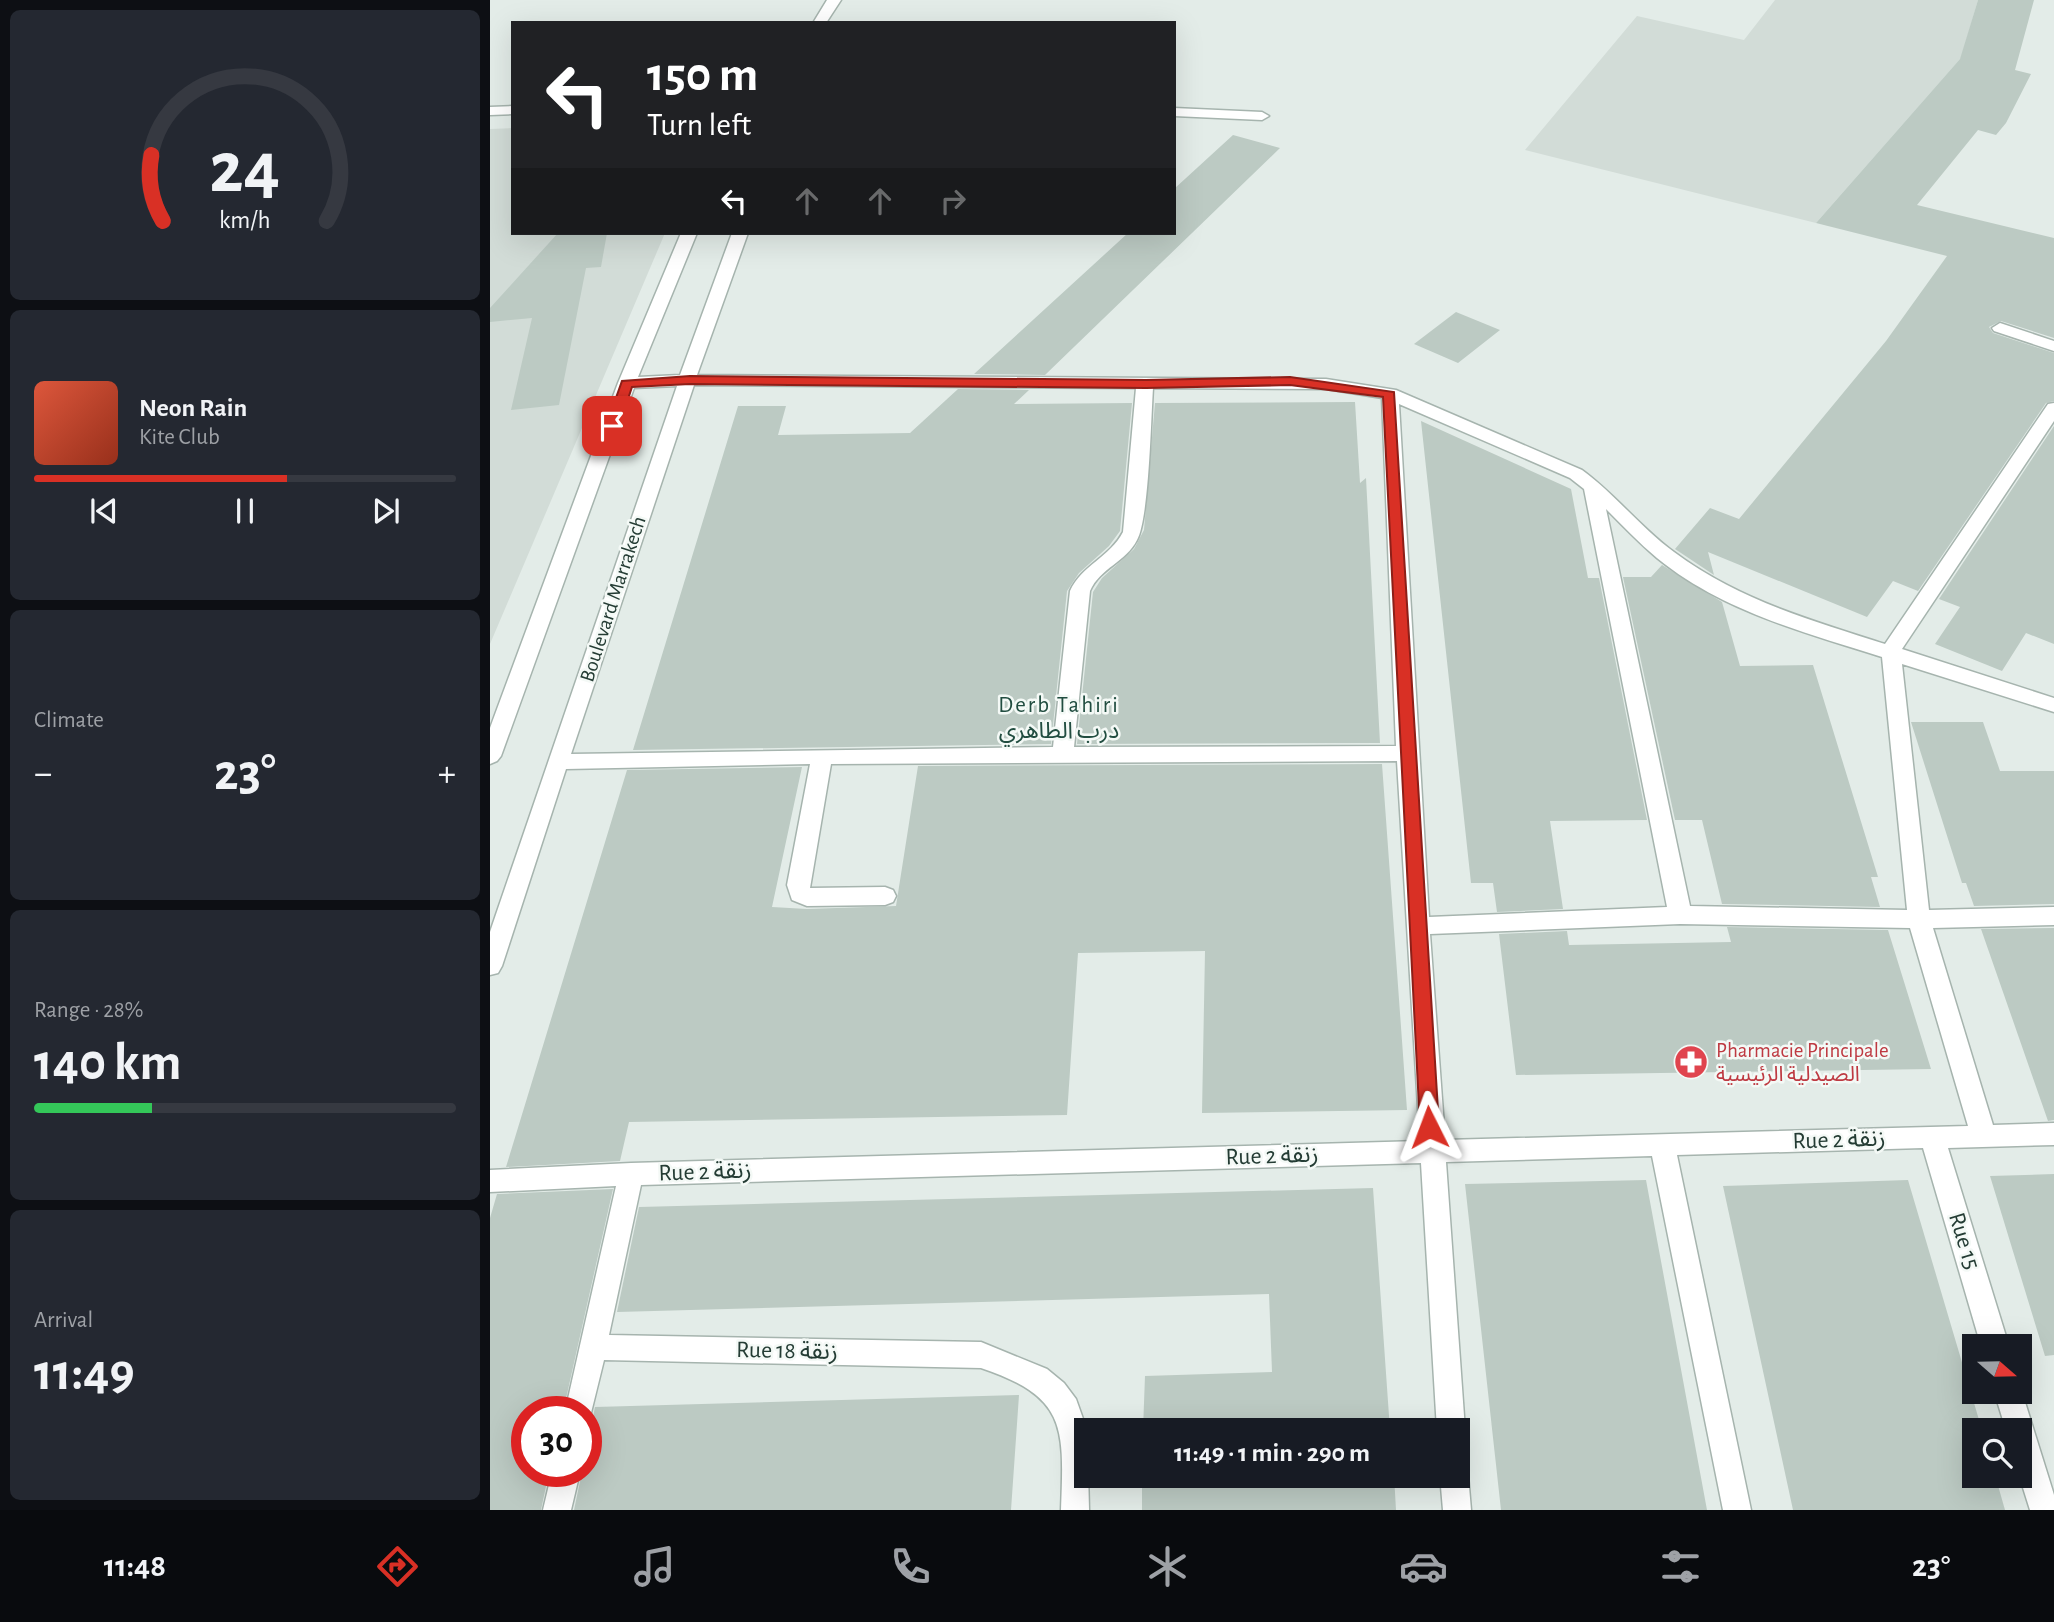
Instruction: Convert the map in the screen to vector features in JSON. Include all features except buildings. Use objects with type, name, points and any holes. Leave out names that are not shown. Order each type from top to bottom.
[{"type":"street","points":[[820,21],[834,0]]},
{"type":"street","points":[[490,111],[511,110]]},
{"type":"street","points":[[1176,112],[1262,116]]},
{"type":"street","points":[[490,756],[627,383],[688,235]]},
{"type":"street","name":"Boulevard Marrakech","points":[[490,966],[657,464],[690,380],[739,235]]},
{"type":"street","points":[[2000,328],[2054,346]]},
{"type":"street","points":[[627,383],[690,380],[1146,384],[1290,381],[1390,394],[1557,463],[1592,484],[1663,554],[1721,591],[1766,614],[1891,651],[2054,705]]},
{"type":"street","points":[[1063,755],[1080,591],[1084,578],[1097,565],[1116,556],[1128,543],[1132,532],[1146,384]]},
{"type":"street","points":[[1390,394],[1407,753],[1450,1418]]},
{"type":"street","points":[[1983,1136],[1919,919],[1891,651],[2054,408]]},
{"type":"street","points":[[1592,484],[1680,915]]},
{"type":"street","points":[[560,762],[822,756],[1407,753]]},
{"type":"street","points":[[822,756],[798,885],[800,894],[807,897],[884,896]]},
{"type":"street","points":[[1418,926],[1680,915],[1919,919],[2054,916]]},
{"type":"street","name":"Rue 2 زنقة","points":[[490,1181],[631,1174],[2054,1134]]},
{"type":"street","name":"Rue 15","points":[[1932,1137],[1991,1334]]},
{"type":"street","points":[[1662,1145],[1737,1510]]},
{"type":"street","points":[[583,1396],[631,1174]]},
{"type":"street","name":"Rue 18 زنقة","points":[[594,1347],[981,1355],[1038,1376],[1058,1393],[1070,1416],[1077,1453],[1074,1510]]},
{"type":"street","points":[[2012,1404],[2044,1510]]},
{"type":"street","points":[[557,1510],[562,1487]]},
{"type":"street","points":[[1455,1488],[1457,1510]]},
{"type":"shaded area","points":[[1775,0],[1978,0],[1961,58],[1816,223],[1525,150],[1637,16],[1744,40]]},
{"type":"shaded area","points":[[511,128],[511,235],[664,235],[490,644],[490,129]]},
{"type":"place","name":"Pharmacie Principale الصيدلية الرئيسية","points":[[1691,1062]]},
{"type":"district","name":"Derb Tahiri درب الطاهري","points":[[1059,718]]},
{"type":"route","points":[[612,426],[627,383],[690,380],[1146,384],[1290,381],[1390,394],[1429,1127]]}]
